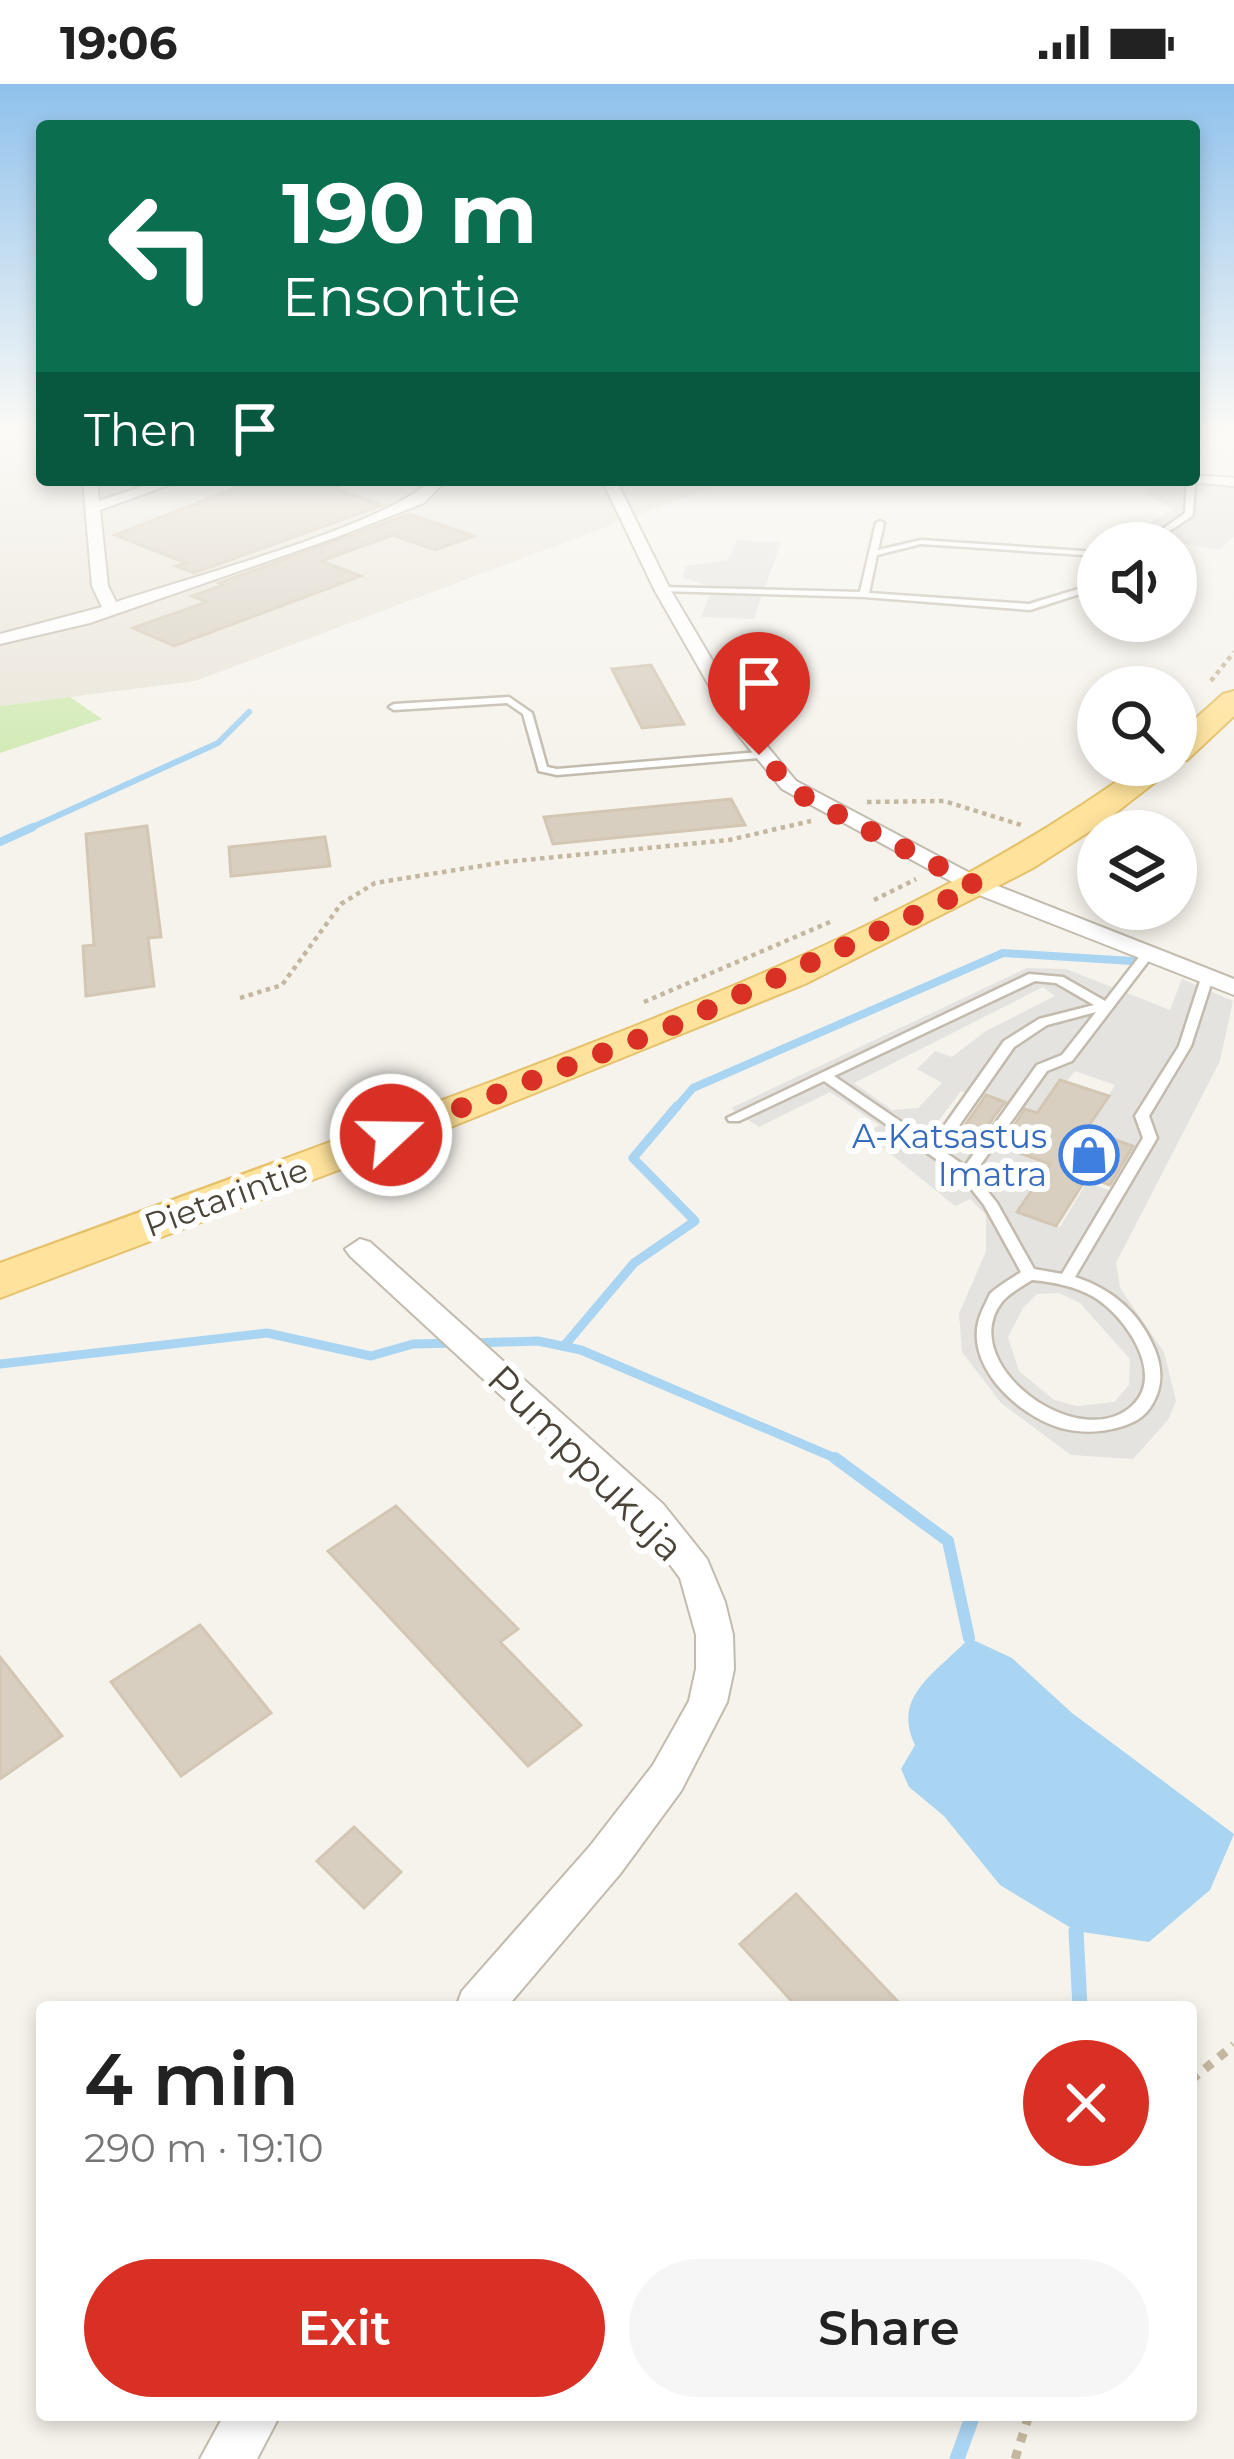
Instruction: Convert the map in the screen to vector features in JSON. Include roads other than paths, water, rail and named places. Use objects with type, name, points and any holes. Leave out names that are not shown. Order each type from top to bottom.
[{"type":"main road","points":[[1197,734],[1234,700]]},
{"type":"main road","name":"Pietarintie","points":[[0,1281],[672,1026],[977,886],[1129,786]]},
{"type":"street","points":[[98,542],[100,586],[110,608]]},
{"type":"street","points":[[0,639],[44,631],[305,542]]},
{"type":"street","points":[[639,542],[759,755],[806,798],[977,886],[1234,988]]},
{"type":"street","name":"Pumppukuja","points":[[360,1249],[602,1468],[676,1544],[695,1572],[711,1616],[717,1655],[709,1700],[691,1738],[640,1812],[483,2001]]},
{"type":"street","points":[[227,2459],[250,2421]]},
{"type":"lane","points":[[864,596],[876,542]]},
{"type":"lane","points":[[873,553],[921,542],[1077,553]]},
{"type":"lane","points":[[662,589],[1030,608],[1077,592]]},
{"type":"lane","points":[[394,707],[509,700],[527,713],[543,769],[557,772],[759,755]]},
{"type":"lane","points":[[967,1174],[1042,1068],[1067,1058],[1147,955]]},
{"type":"lane","points":[[734,1118],[1033,976],[1059,980],[1105,1006]]},
{"type":"lane","points":[[1066,1278],[1150,1138],[1142,1116],[1185,1046],[1207,978]]},
{"type":"lane","points":[[934,1151],[1009,1044],[1042,1022],[1105,1006]]},
{"type":"lane","points":[[824,1075],[967,1174],[990,1203],[1030,1274]]},
{"type":"lane","points":[[1030,1274],[1066,1278],[1106,1297],[1131,1319],[1155,1372],[1149,1396],[1134,1415],[1110,1427],[1050,1417],[996,1374],[983,1344],[985,1312],[1001,1287],[1030,1274]]},
{"type":"water","points":[[969,1638],[1012,1658],[1072,1713],[1234,1834],[1210,1890],[1149,1942],[1076,1931],[1000,1885],[944,1816],[909,1787],[901,1769],[915,1745],[909,1727],[913,1698]]},
{"type":"waterway","points":[[26,830],[218,743],[249,712]]},
{"type":"waterway","points":[[0,842],[33,827]]},
{"type":"waterway","points":[[675,1109],[693,1088],[1003,953],[1132,961]]},
{"type":"waterway","points":[[564,1346],[634,1263],[695,1221],[633,1158],[677,1106]]},
{"type":"waterway","points":[[0,1364],[267,1333],[371,1356],[413,1344],[456,1343]]},
{"type":"waterway","points":[[473,1343],[538,1341],[581,1350],[835,1458]]},
{"type":"waterway","points":[[835,1458],[842,1461]]},
{"type":"waterway","points":[[835,1458],[948,1541],[969,1638]]},
{"type":"waterway","points":[[1076,1931],[1080,2001]]},
{"type":"waterway","points":[[957,2459],[971,2421]]},
{"type":"place","name":"A-Katsastus Imatra","points":[[1089,1155]]}]
